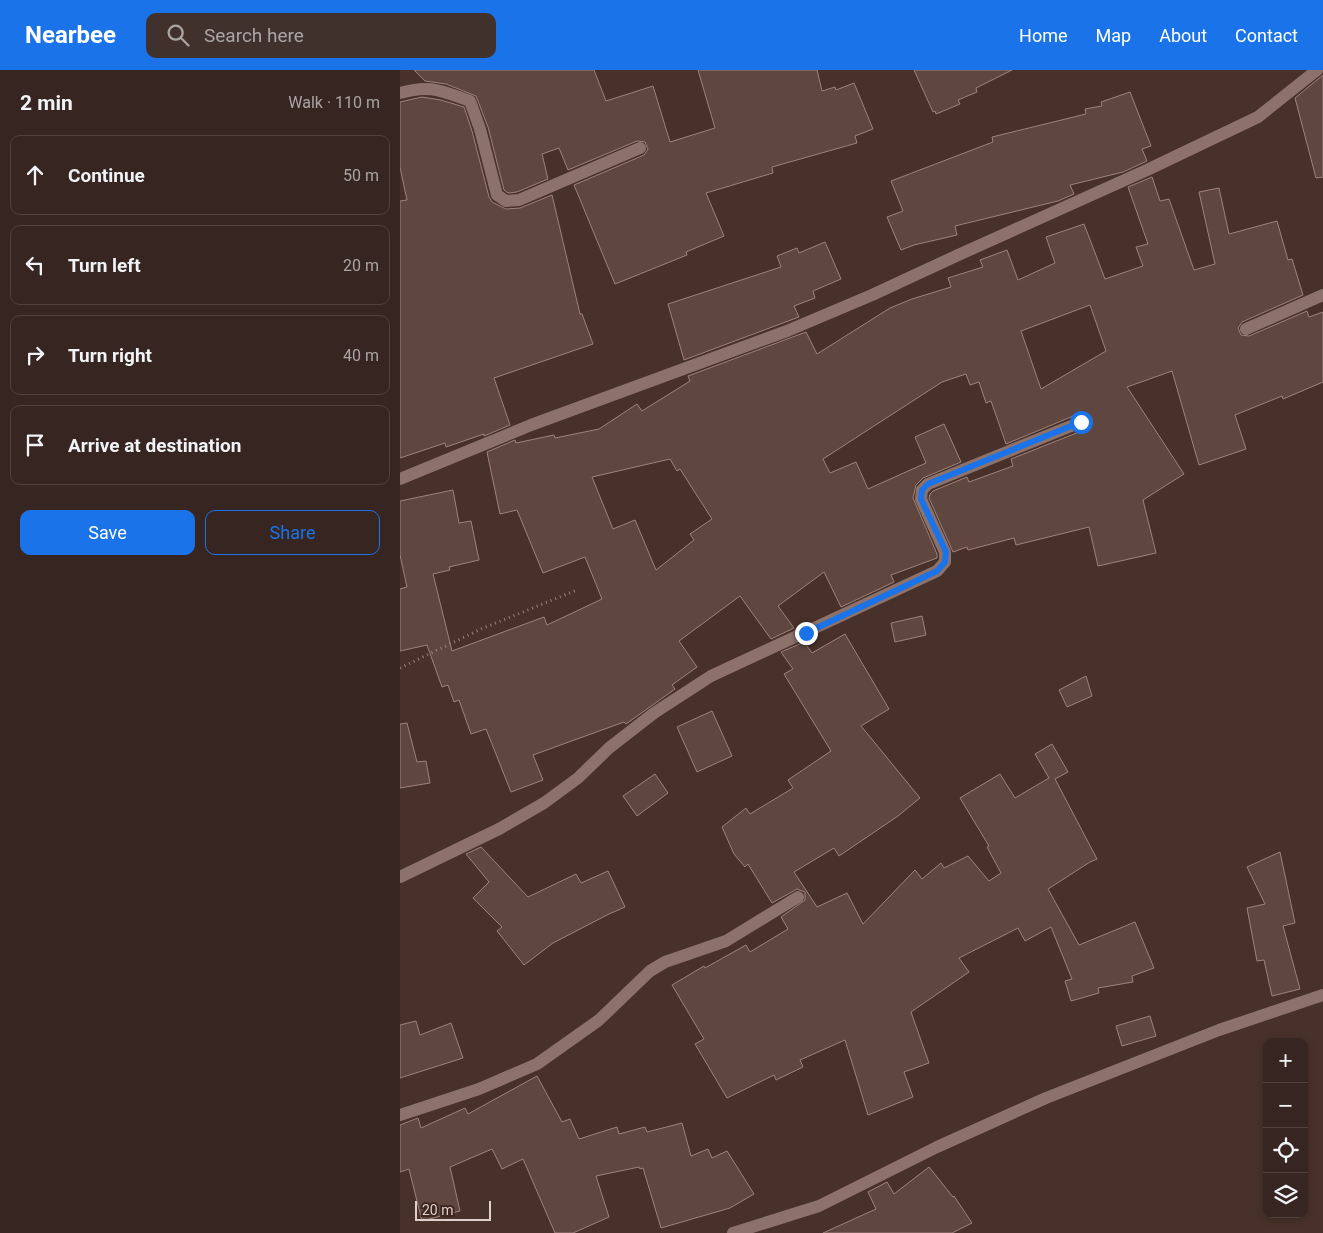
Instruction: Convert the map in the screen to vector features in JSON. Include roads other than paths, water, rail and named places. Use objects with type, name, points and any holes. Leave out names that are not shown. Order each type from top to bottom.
[{"type":"street","points":[[400,479],[531,425],[787,331],[872,295],[1148,170],[1258,116],[1317,70]]},
{"type":"street","points":[[400,93],[414,89],[436,89],[470,101],[480,130],[497,194],[506,201],[519,200],[640,148]]},
{"type":"street","points":[[1246,330],[1323,295]]},
{"type":"street","points":[[400,877],[499,829],[544,803],[578,778],[609,748],[654,713],[711,676],[937,571],[945,562],[946,552],[921,499],[922,490],[928,484],[1081,422]]},
{"type":"street","points":[[400,1115],[478,1089],[537,1064],[599,1020],[650,971],[665,962],[726,941],[798,897]]},
{"type":"street","points":[[733,1233],[819,1206],[937,1147],[1046,1098],[1219,1030],[1323,995]]}]
